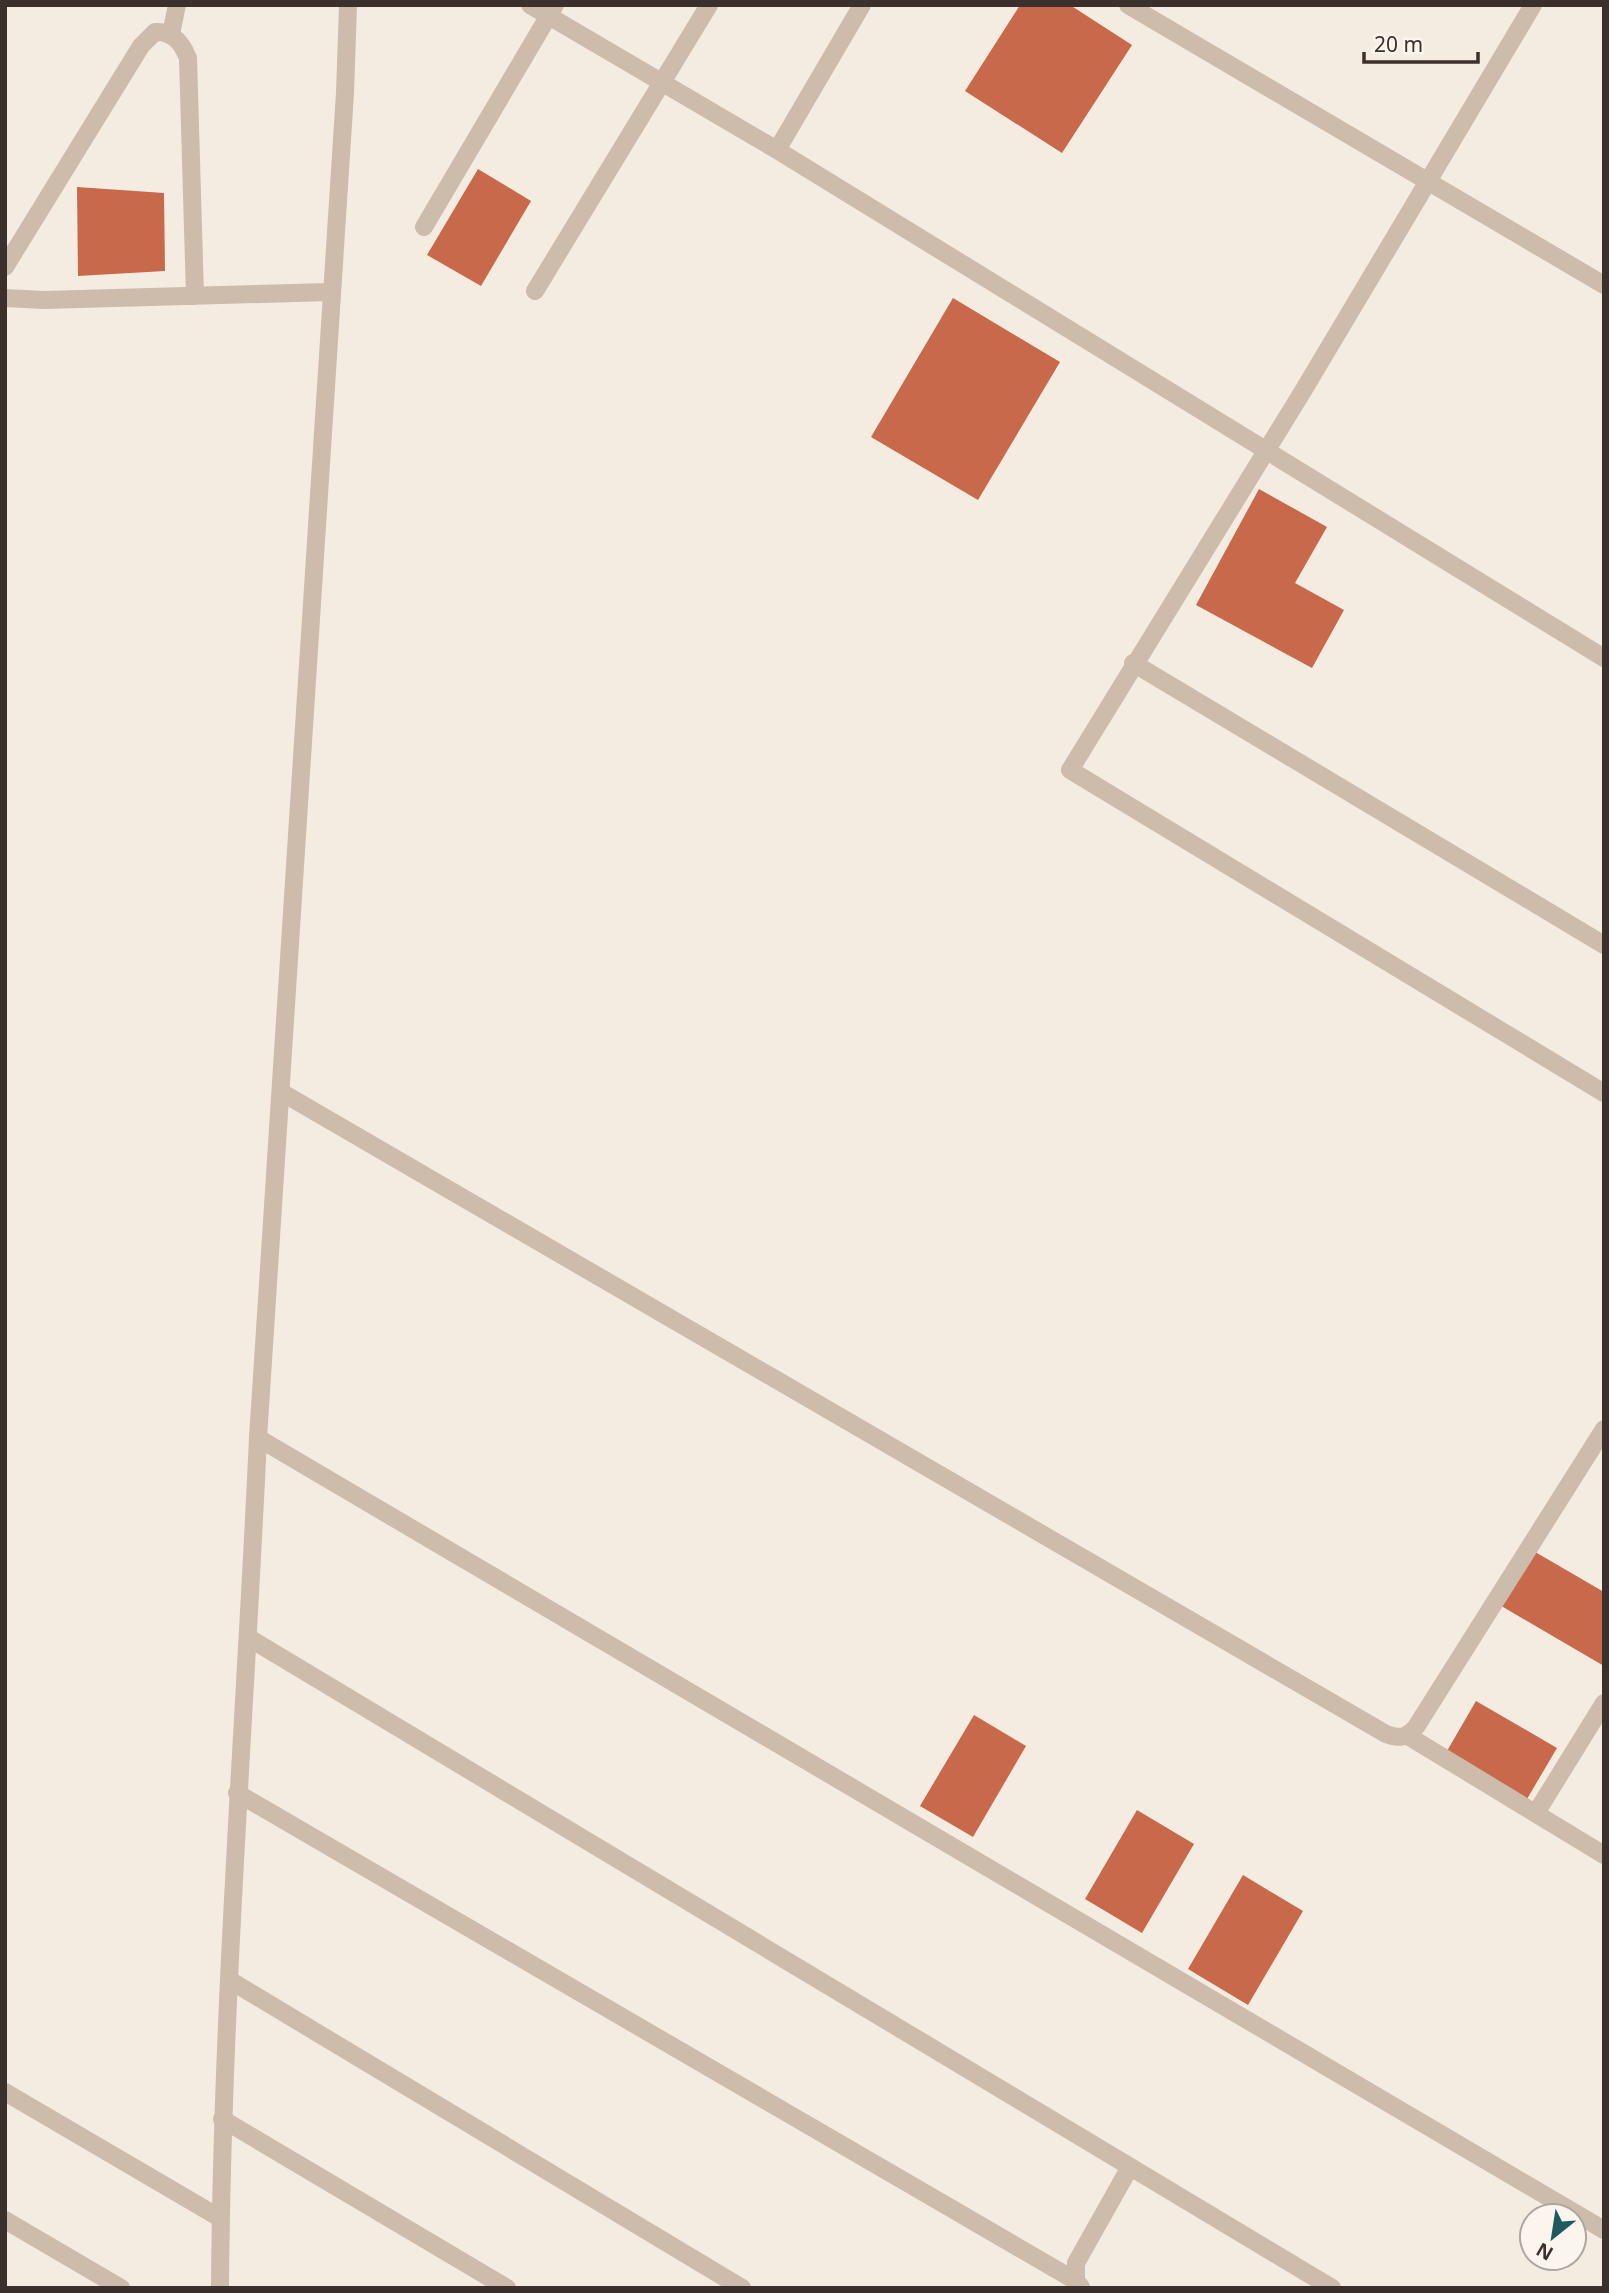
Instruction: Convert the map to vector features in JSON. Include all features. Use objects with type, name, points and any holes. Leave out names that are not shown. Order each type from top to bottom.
[{"type":"street","points":[[172,34],[177,5]]},
{"type":"street","points":[[221,2287],[222,2119],[231,1981],[237,1793],[249,1637],[258,1438],[348,5]]},
{"type":"street","points":[[530,5],[552,11],[1604,658]]},
{"type":"street","points":[[535,291],[709,5]]},
{"type":"street","points":[[777,150],[862,5]]},
{"type":"street","points":[[1128,5],[1604,285]]},
{"type":"street","points":[[1533,5],[1266,451],[1133,663],[1070,771],[1604,1093]]},
{"type":"street","points":[[424,227],[552,11]]},
{"type":"street","points":[[5,267],[141,46],[155,32],[172,34],[185,49],[188,58],[195,296]]},
{"type":"street","points":[[5,298],[330,292]]},
{"type":"street","points":[[1133,663],[1604,945]]},
{"type":"street","points":[[281,1093],[1386,1734],[1398,1738],[1408,1736],[1604,1855]]},
{"type":"street","points":[[1408,1736],[1604,1429]]},
{"type":"street","points":[[258,1438],[1604,2230]]},
{"type":"street","points":[[249,1637],[1332,2288]]},
{"type":"street","points":[[1536,1813],[1604,1703]]},
{"type":"street","points":[[237,1793],[1078,2284]]},
{"type":"street","points":[[231,1981],[742,2288]]},
{"type":"street","points":[[5,2092],[220,2218]]},
{"type":"street","points":[[222,2119],[507,2288]]},
{"type":"street","points":[[1078,2284],[1076,2263],[1130,2167]]},
{"type":"street","points":[[5,2220],[121,2288]]},
{"type":"building","points":[[1020,5],[1070,5],[1132,45],[1062,153],[965,91]]},
{"type":"building","points":[[478,169],[531,201],[481,286],[427,255]]},
{"type":"building","points":[[77,187],[164,193],[165,271],[78,276]]},
{"type":"building","points":[[953,298],[1060,362],[978,500],[871,437]]},
{"type":"building","points":[[1259,489],[1327,527],[1295,583],[1344,610],[1312,668],[1196,605]]},
{"type":"building","points":[[1530,1549],[1604,1592],[1604,1666],[1498,1604]]},
{"type":"building","points":[[1476,1701],[1557,1748],[1527,1799],[1447,1751]]},
{"type":"building","points":[[974,1715],[1026,1746],[973,1837],[920,1806]]},
{"type":"building","points":[[1137,1810],[1194,1844],[1142,1933],[1085,1899]]},
{"type":"building","points":[[1243,1875],[1303,1911],[1248,2005],[1188,1969]]}]
